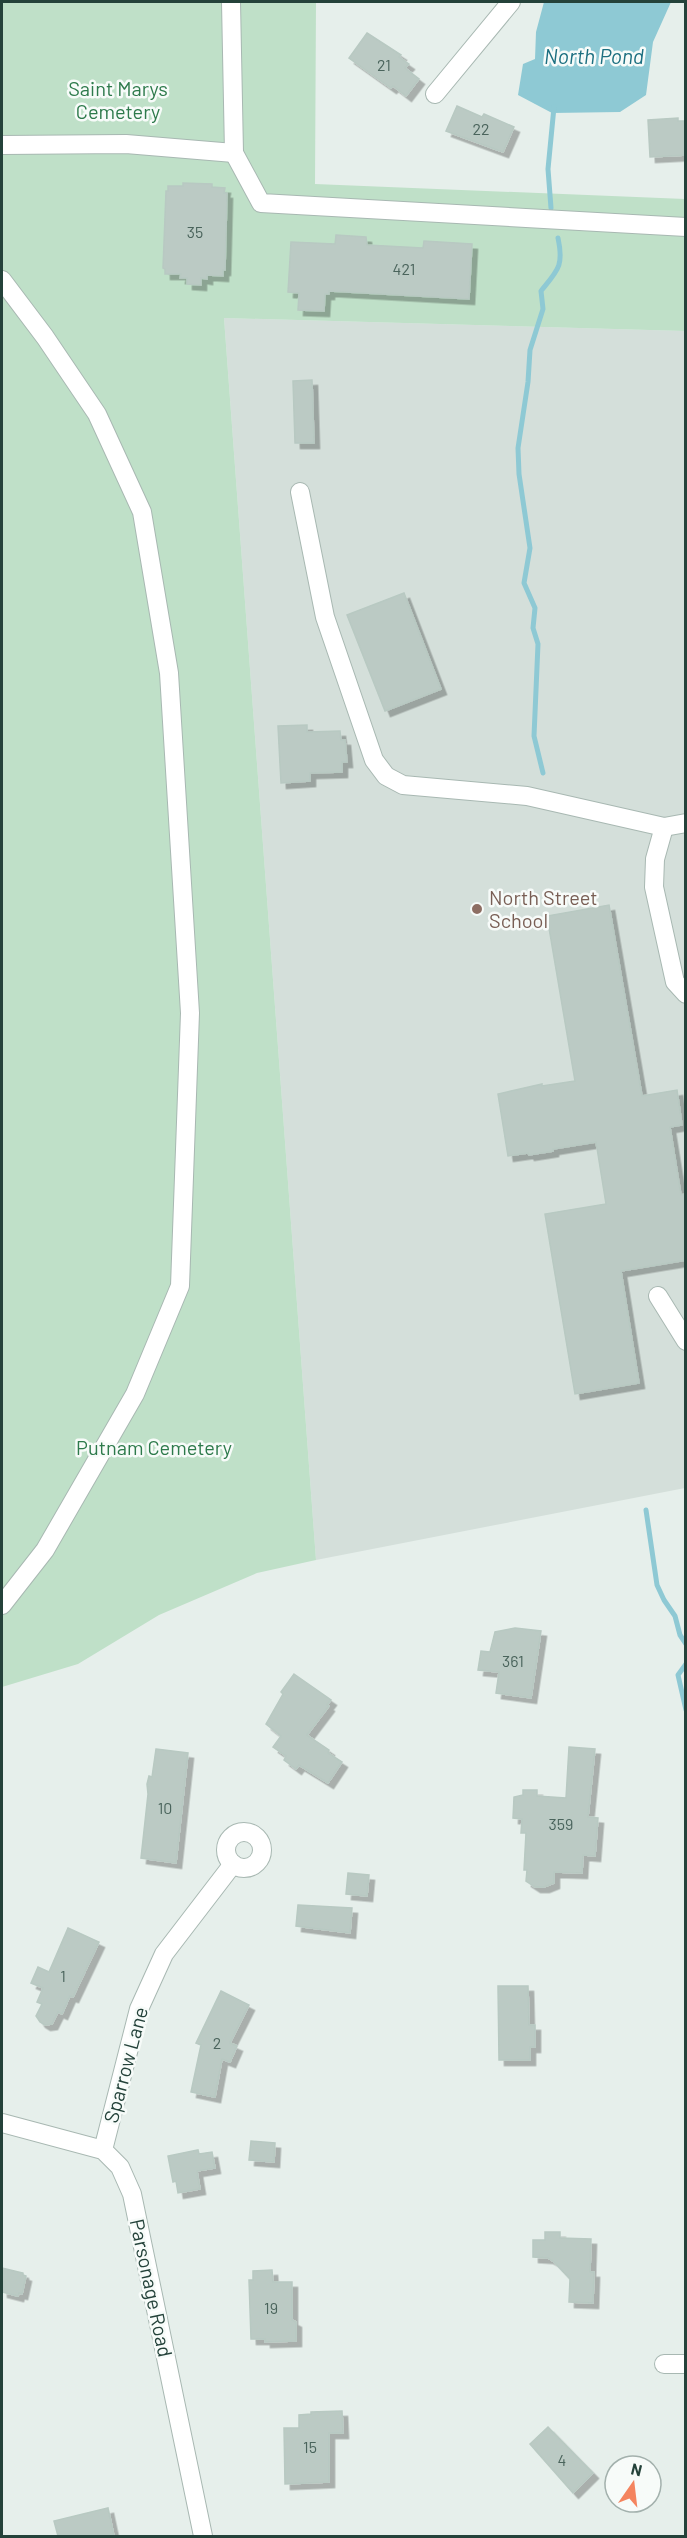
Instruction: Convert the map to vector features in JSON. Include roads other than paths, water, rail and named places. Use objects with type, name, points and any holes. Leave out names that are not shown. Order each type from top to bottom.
[{"type":"street","points":[[231,2],[234,153],[261,203],[686,227]]},
{"type":"street","points":[[435,94],[511,2]]},
{"type":"street","points":[[2,145],[126,144],[234,153]]},
{"type":"street","points":[[2,280],[45,337],[97,414],[142,513],[170,673],[190,1013],[180,1286],[135,1394],[45,1550],[2,1605]]},
{"type":"street","points":[[300,492],[325,617],[374,760],[386,776],[403,785],[527,796],[664,827],[686,823]]},
{"type":"street","points":[[664,827],[656,859],[654,887],[675,982],[686,994]]},
{"type":"street","points":[[658,1296],[686,1341]]},
{"type":"street","name":"Sparrow Lane","points":[[103,2150],[139,2009],[164,1954],[234,1864]]},
{"type":"street","points":[[2,2123],[103,2150]]},
{"type":"street","name":"Parsonage Road","points":[[103,2150],[120,2167],[132,2194],[203,2536]]},
{"type":"street","points":[[664,2364],[686,2364]]},
{"type":"water","name":"North Pond","points":[[544,2],[671,2],[653,42],[646,95],[620,112],[552,113],[518,95],[523,64],[535,59],[536,32]]},
{"type":"waterway","points":[[551,208],[548,169],[554,107]]},
{"type":"waterway","points":[[543,773],[534,736],[538,644],[533,628],[535,608],[524,583],[530,548],[519,474],[518,448],[528,382],[530,350],[543,309],[541,291],[552,278],[560,262],[558,238]]},
{"type":"waterway","points":[[646,1510],[657,1585],[675,1616],[680,1635],[686,1644]]},
{"type":"waterway","points":[[686,1664],[678,1675],[686,1710]]},
{"type":"place","name":"North Street School","points":[[477,909]]},
{"type":"park label","name":"Saint Marys Cemetery","points":[[118,100]]},
{"type":"park label","name":"Putnam Cemetery","points":[[154,1448]]}]
